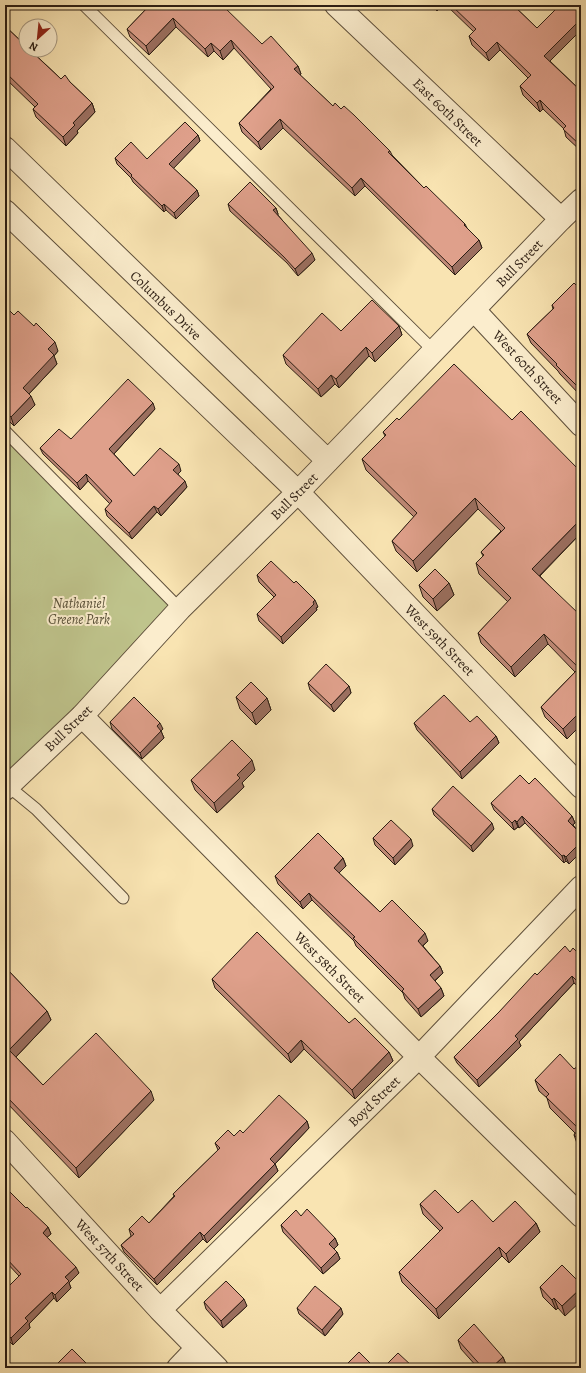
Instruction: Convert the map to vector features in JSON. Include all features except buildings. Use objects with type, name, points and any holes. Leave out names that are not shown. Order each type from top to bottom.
[{"type":"street","name":"East 60th Street","points":[[336,5],[561,219]]},
{"type":"street","name":"Columbus Drive","points":[[5,148],[328,461]]},
{"type":"street","name":"Bull Street","points":[[6,788],[82,716],[180,609],[298,492],[581,200]]},
{"type":"street","points":[[5,212],[298,492]]},
{"type":"street","name":"West 60th Street","points":[[474,310],[581,425]]},
{"type":"street","name":"West 59th Street","points":[[298,492],[581,788]]},
{"type":"street","name":"West 58th Street","points":[[82,716],[419,1057],[581,1216]]},
{"type":"street","name":"Boyd Street","points":[[160,1310],[419,1057],[581,887]]},
{"type":"street","name":"West 57th Street","points":[[5,1141],[160,1310],[217,1368]]},
{"type":"street","points":[[178,1368],[197,1348]]},
{"type":"lane","points":[[84,5],[434,351]]},
{"type":"lane","points":[[5,431],[180,609]]},
{"type":"lane","points":[[6,788],[36,808],[123,898]]},
{"type":"green space","name":"Nathaniel Greene Park","points":[[5,431],[180,609],[5,789]]}]
